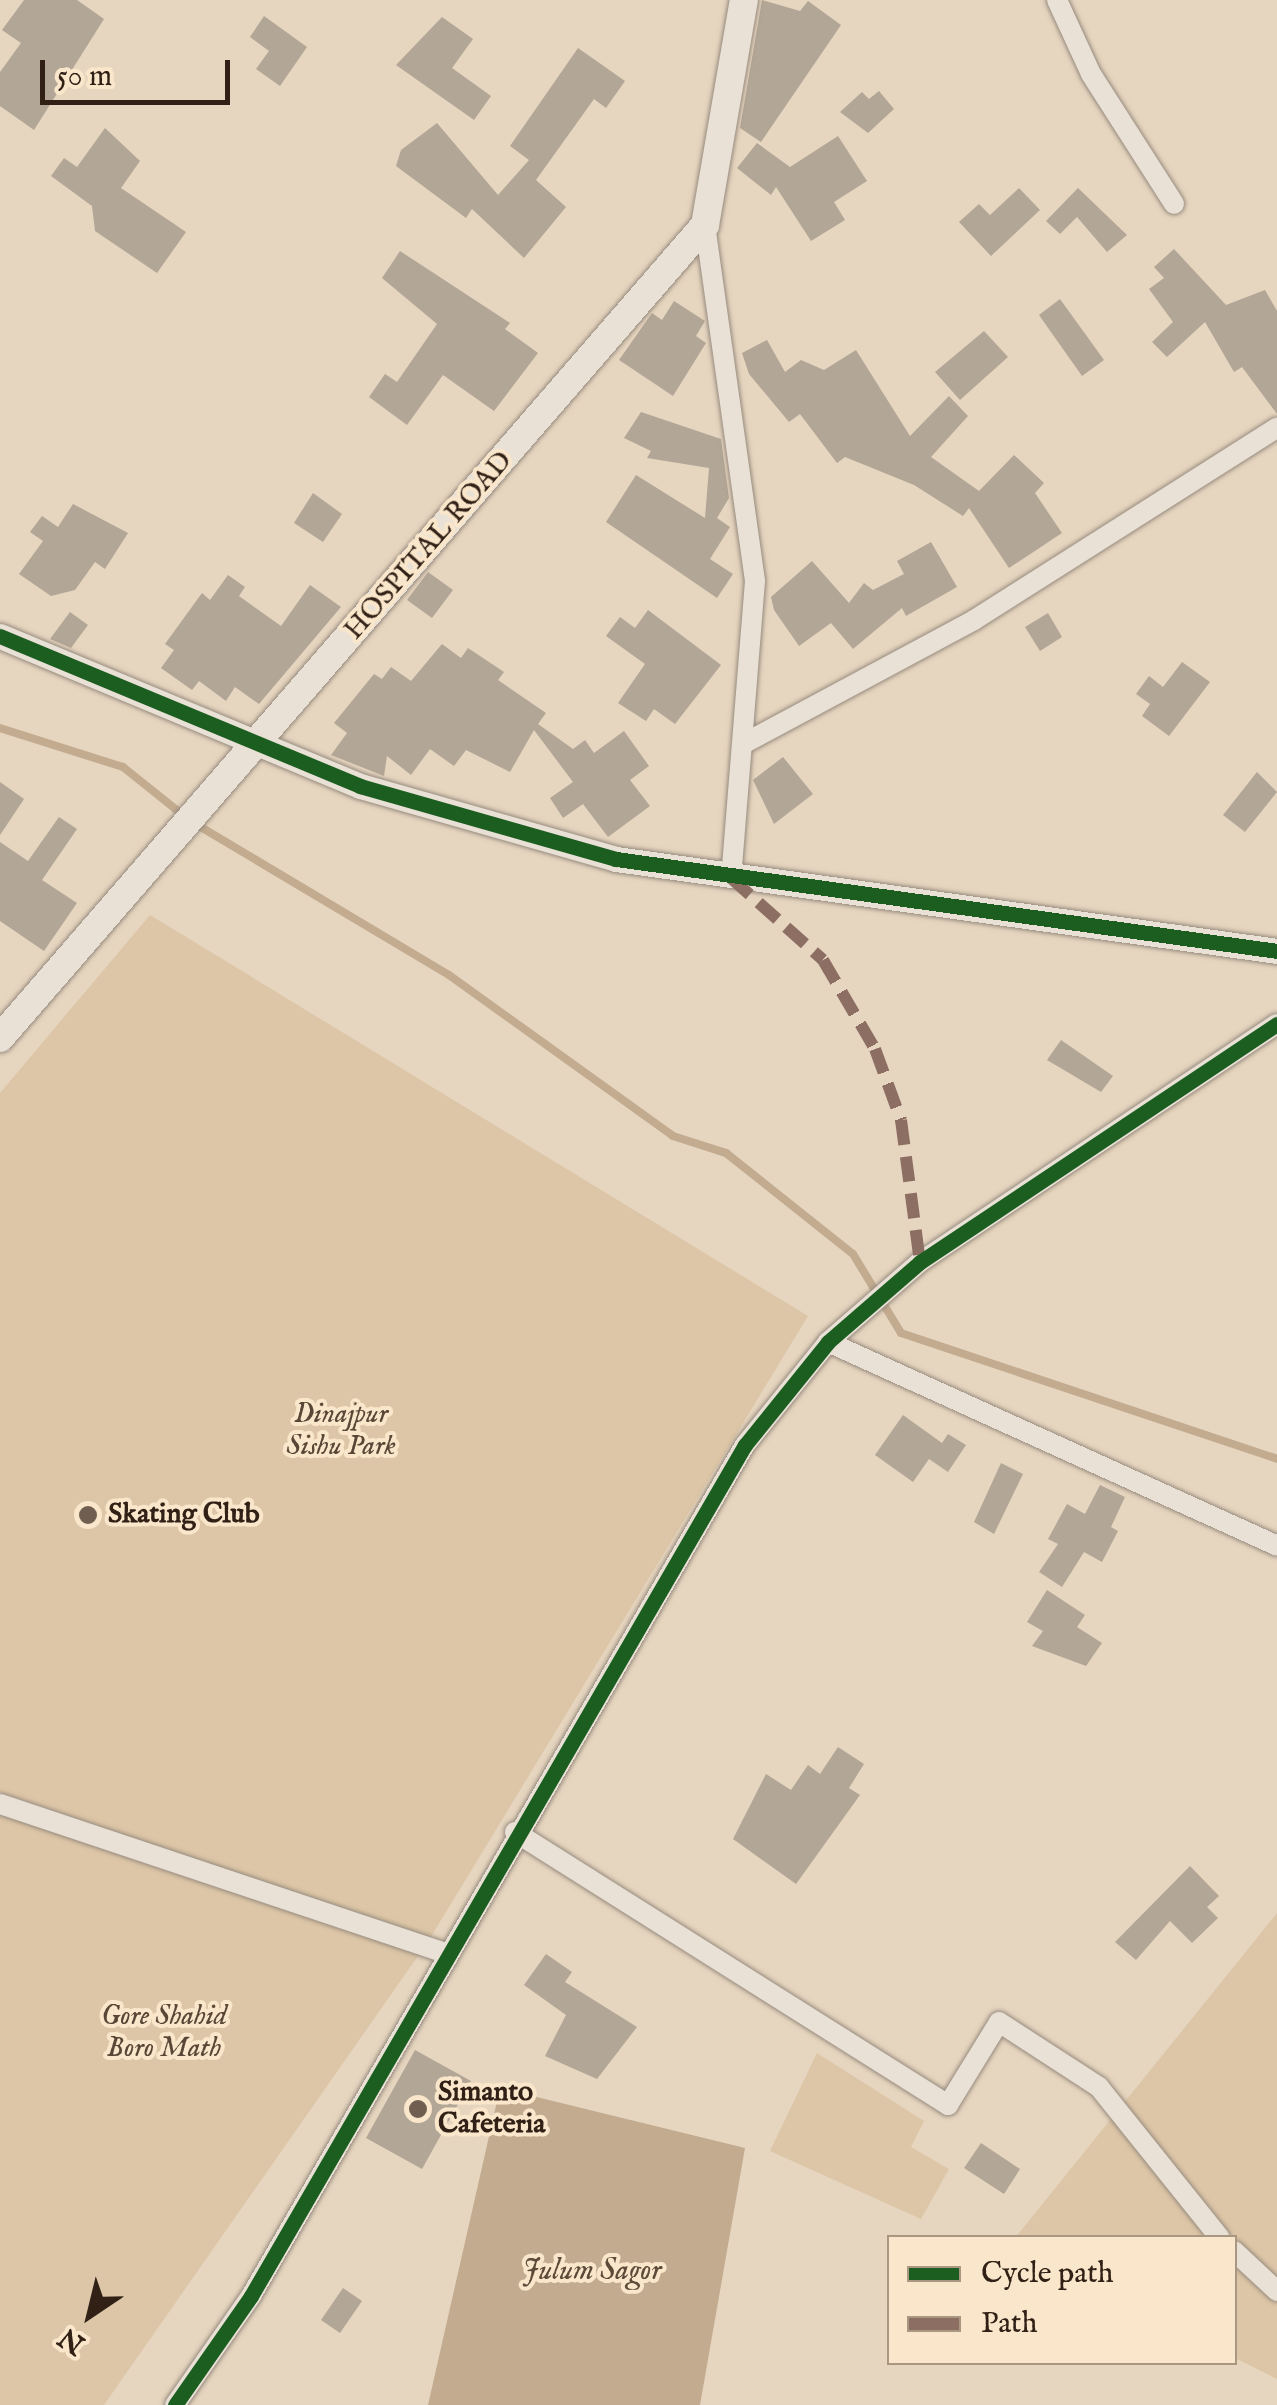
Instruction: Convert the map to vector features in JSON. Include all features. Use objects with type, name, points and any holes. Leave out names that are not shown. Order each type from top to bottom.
[{"type":"main road","points":[[706,225],[744,0]]},
{"type":"main road","name":"HOSPITAL ROAD","points":[[0,1038],[706,225]]},
{"type":"street","points":[[1057,0],[1091,74],[1174,204]]},
{"type":"street","points":[[706,225],[756,580],[732,878]]},
{"type":"street","points":[[743,744],[974,620],[1277,428]]},
{"type":"street","points":[[0,636],[378,792],[616,858],[732,878],[1277,951]]},
{"type":"street","points":[[175,2405],[251,2296],[515,1832],[745,1444],[828,1342],[896,1283],[1277,1024]]},
{"type":"street","points":[[828,1342],[1277,1546]]},
{"type":"street","points":[[0,1804],[446,1954]]},
{"type":"street","points":[[515,1832],[948,2105],[999,2022],[1098,2087],[1218,2235]]},
{"type":"street","points":[[1237,2255],[1277,2291]]},
{"type":"green space","name":"Dinajpur Sishu Park","points":[[150,915],[808,1316],[429,1940],[0,1792],[0,1093]]},
{"type":"green space","name":"Gore Shahid Boro Math","points":[[0,1812],[427,1943],[104,2405],[0,2405]]},
{"type":"green space","points":[[1277,1913],[1277,2379],[1237,2359],[1237,2235],[1017,2235]]},
{"type":"green space","points":[[817,2053],[924,2121],[911,2147],[949,2169],[921,2219],[770,2151]]},
{"type":"water","name":"Julum Sagor","points":[[500,2088],[745,2148],[700,2405],[428,2405]]},
{"type":"building","points":[[24,0],[77,0],[104,19],[34,130],[0,106],[0,72],[21,43],[2,30]]},
{"type":"building","points":[[762,0],[800,11],[808,1],[841,25],[761,142],[740,128]]},
{"type":"building","points":[[264,16],[307,47],[280,86],[256,69],[269,51],[250,37]]},
{"type":"building","points":[[442,17],[473,39],[452,68],[491,96],[474,120],[396,65]]},
{"type":"building","points":[[578,48],[625,81],[606,108],[594,99],[536,180],[566,207],[524,258],[472,209],[466,218],[396,166],[401,150],[437,123],[498,195],[529,160],[510,146]]},
{"type":"building","points":[[879,91],[894,109],[868,133],[840,112],[862,92],[869,99]]},
{"type":"building","points":[[105,128],[140,161],[121,188],[186,232],[157,273],[95,231],[92,206],[51,176],[64,158],[77,167]]},
{"type":"building","points":[[838,136],[867,181],[834,202],[845,220],[811,241],[776,187],[771,195],[737,168],[757,143],[790,167]]},
{"type":"building","points":[[1019,188],[1040,210],[991,256],[959,222],[979,204],[990,215]]},
{"type":"building","points":[[1078,188],[1127,235],[1107,252],[1077,217],[1060,234],[1046,221]]},
{"type":"building","points":[[1174,249],[1226,305],[1265,290],[1277,311],[1277,414],[1242,367],[1234,372],[1205,322],[1167,357],[1152,342],[1173,322],[1149,289],[1164,278],[1154,267]]},
{"type":"building","points":[[400,251],[510,323],[505,329],[538,353],[494,411],[443,375],[407,425],[369,397],[385,374],[397,382],[437,324],[382,278]]},
{"type":"building","points":[[1060,299],[1104,360],[1082,376],[1039,315]]},
{"type":"building","points":[[674,301],[705,321],[696,336],[706,343],[673,396],[619,360],[652,313],[662,320]]},
{"type":"building","points":[[984,331],[1008,357],[960,400],[935,372]]},
{"type":"building","points":[[767,340],[785,372],[801,360],[824,370],[856,350],[910,436],[949,396],[968,416],[931,457],[979,491],[1014,455],[1044,483],[1035,493],[1062,533],[1009,568],[969,508],[963,516],[914,485],[845,457],[837,463],[800,414],[789,422],[749,374],[742,353]]},
{"type":"building","points":[[641,412],[721,439],[729,498],[717,518],[730,527],[710,559],[733,574],[717,598],[606,522],[636,475],[705,518],[709,468],[647,458],[651,451],[624,438]]},
{"type":"building","points":[[313,493],[342,514],[323,542],[294,523]]},
{"type":"building","points":[[73,504],[128,533],[105,569],[95,562],[75,590],[51,596],[19,574],[43,541],[30,532],[42,516],[58,527]]},
{"type":"building","points":[[931,542],[957,587],[906,616],[902,608],[853,649],[831,623],[799,646],[774,610],[771,597],[812,561],[849,603],[864,583],[873,590],[904,574],[897,561]]},
{"type":"building","points":[[428,572],[453,590],[432,618],[407,600]]},
{"type":"building","points":[[228,575],[245,587],[239,596],[281,626],[310,585],[341,607],[259,704],[235,687],[226,701],[199,681],[192,690],[161,668],[174,650],[165,644],[202,593],[210,600]]},
{"type":"building","points":[[648,610],[721,665],[675,724],[654,709],[646,721],[618,703],[645,664],[606,636],[620,617],[635,628]]},
{"type":"building","points":[[70,612],[88,625],[71,648],[50,639]]},
{"type":"building","points":[[1048,613],[1062,637],[1040,651],[1025,627]]},
{"type":"building","points":[[442,644],[461,658],[468,648],[504,672],[498,680],[546,713],[538,724],[573,749],[585,740],[594,753],[624,731],[649,766],[630,780],[650,806],[608,837],[583,804],[563,818],[550,798],[573,782],[534,730],[510,772],[466,750],[454,766],[430,749],[411,775],[387,756],[384,776],[331,755],[347,733],[334,723],[374,674],[382,679],[391,667],[411,681]]},
{"type":"building","points":[[1182,662],[1210,682],[1169,736],[1142,716],[1150,704],[1136,694],[1149,676],[1163,687]]},
{"type":"building","points":[[783,757],[813,794],[774,824],[753,780]]},
{"type":"building","points":[[1257,772],[1277,792],[1245,832],[1223,815]]},
{"type":"building","points":[[0,782],[24,799],[0,835]]},
{"type":"building","points":[[59,817],[77,829],[42,880],[77,903],[44,951],[0,921],[0,842],[28,861]]},
{"type":"building","points":[[1061,1040],[1113,1076],[1101,1092],[1047,1060]]},
{"type":"building","points":[[903,1415],[942,1443],[948,1434],[966,1445],[948,1472],[929,1459],[913,1482],[875,1455]]},
{"type":"building","points":[[1001,1463],[1023,1474],[994,1534],[974,1522]]},
{"type":"building","points":[[1100,1485],[1125,1497],[1111,1527],[1118,1531],[1102,1562],[1084,1552],[1062,1587],[1039,1572],[1058,1544],[1048,1539],[1067,1504],[1085,1514]]},
{"type":"building","points":[[1047,1590],[1085,1615],[1077,1627],[1102,1643],[1086,1666],[1032,1646],[1043,1631],[1027,1622]]},
{"type":"building","points":[[838,1747],[864,1764],[849,1788],[860,1795],[796,1884],[733,1839],[766,1774],[791,1790],[808,1765],[820,1774]]},
{"type":"building","points":[[1190,1866],[1219,1896],[1207,1907],[1218,1918],[1192,1943],[1170,1921],[1136,1960],[1115,1942]]},
{"type":"building","points":[[546,1954],[572,1972],[565,1982],[637,2027],[597,2079],[545,2056],[566,2015],[524,1985]]},
{"type":"building","name":"Simanto Cafeteria","points":[[415,2050],[471,2081],[422,2169],[366,2138]]},
{"type":"building","points":[[981,2143],[1020,2169],[1004,2194],[964,2168]]},
{"type":"building","points":[[343,2288],[362,2301],[340,2333],[321,2320]]},
{"type":"waterway","points":[[0,728],[123,767],[183,815]]},
{"type":"waterway","points":[[194,823],[449,975],[673,1136],[726,1153],[853,1254],[901,1333],[1277,1459]]},
{"type":"marked path","points":[[731,878],[823,960],[875,1049],[901,1120],[920,1262]]},
{"type":"cycle path","points":[[0,636],[360,786],[616,859],[1277,951]]},
{"type":"cycle path","points":[[175,2405],[251,2296],[745,1445],[828,1342],[920,1262],[1277,1024]]},
{"type":"place","name":"Skating Club","points":[[88,1515]]},
{"type":"place","name":"Simanto Cafeteria","points":[[418,2109]]}]
